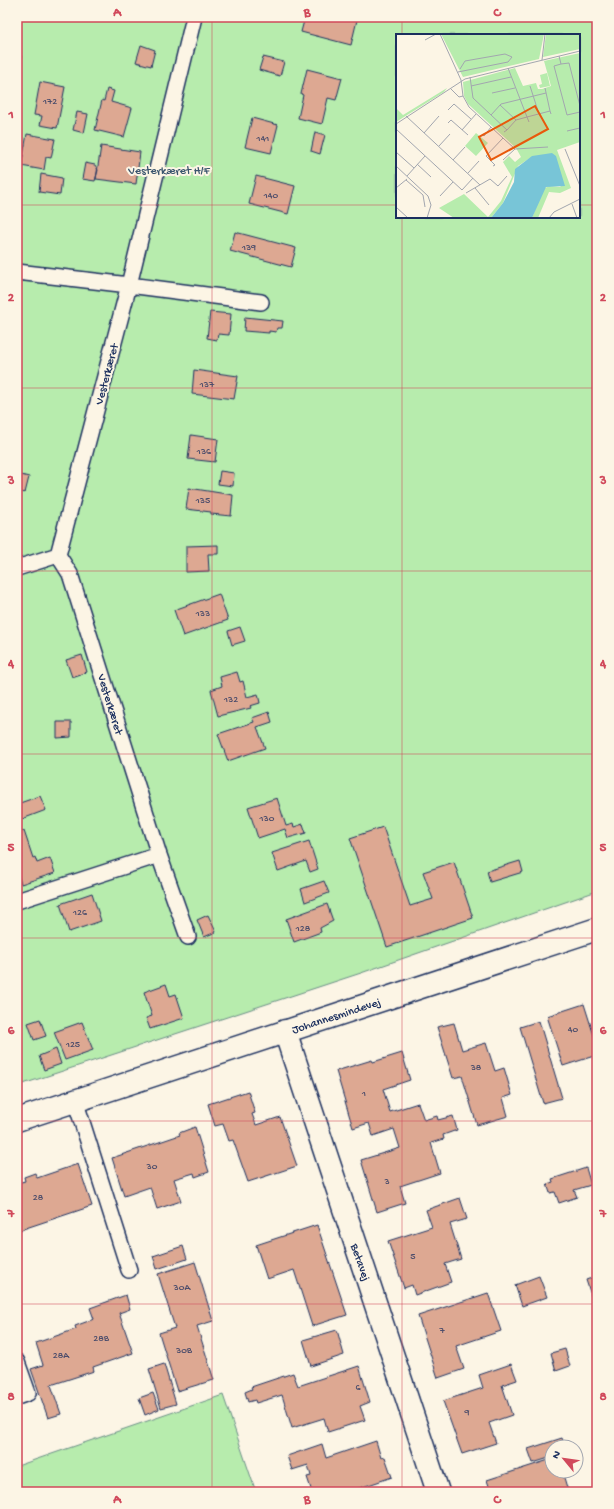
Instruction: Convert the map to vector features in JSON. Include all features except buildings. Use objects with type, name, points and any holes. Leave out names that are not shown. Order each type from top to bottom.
[{"type":"street","name":"Johannesmindevej","points":[[17,1120],[597,928]]},
{"type":"street","name":"Betavej","points":[[285,1031],[438,1492]]},
{"type":"lane","name":"Vesterkæret","points":[[188,937],[159,855],[70,574],[58,555],[129,285],[194,17]]},
{"type":"lane","points":[[17,272],[261,302]]},
{"type":"lane","points":[[17,568],[58,555]]},
{"type":"lane","points":[[17,901],[159,855]]},
{"type":"lane","points":[[75,1100],[129,1270]]},
{"type":"lane","points":[[17,1362],[28,1393],[17,1397]]},
{"type":"green space","name":"Vesterkæret H/F","points":[[17,17],[597,17],[597,891],[361,973],[17,1086]]},
{"type":"green space","points":[[223,1395],[256,1492],[17,1492],[17,1466]]}]
